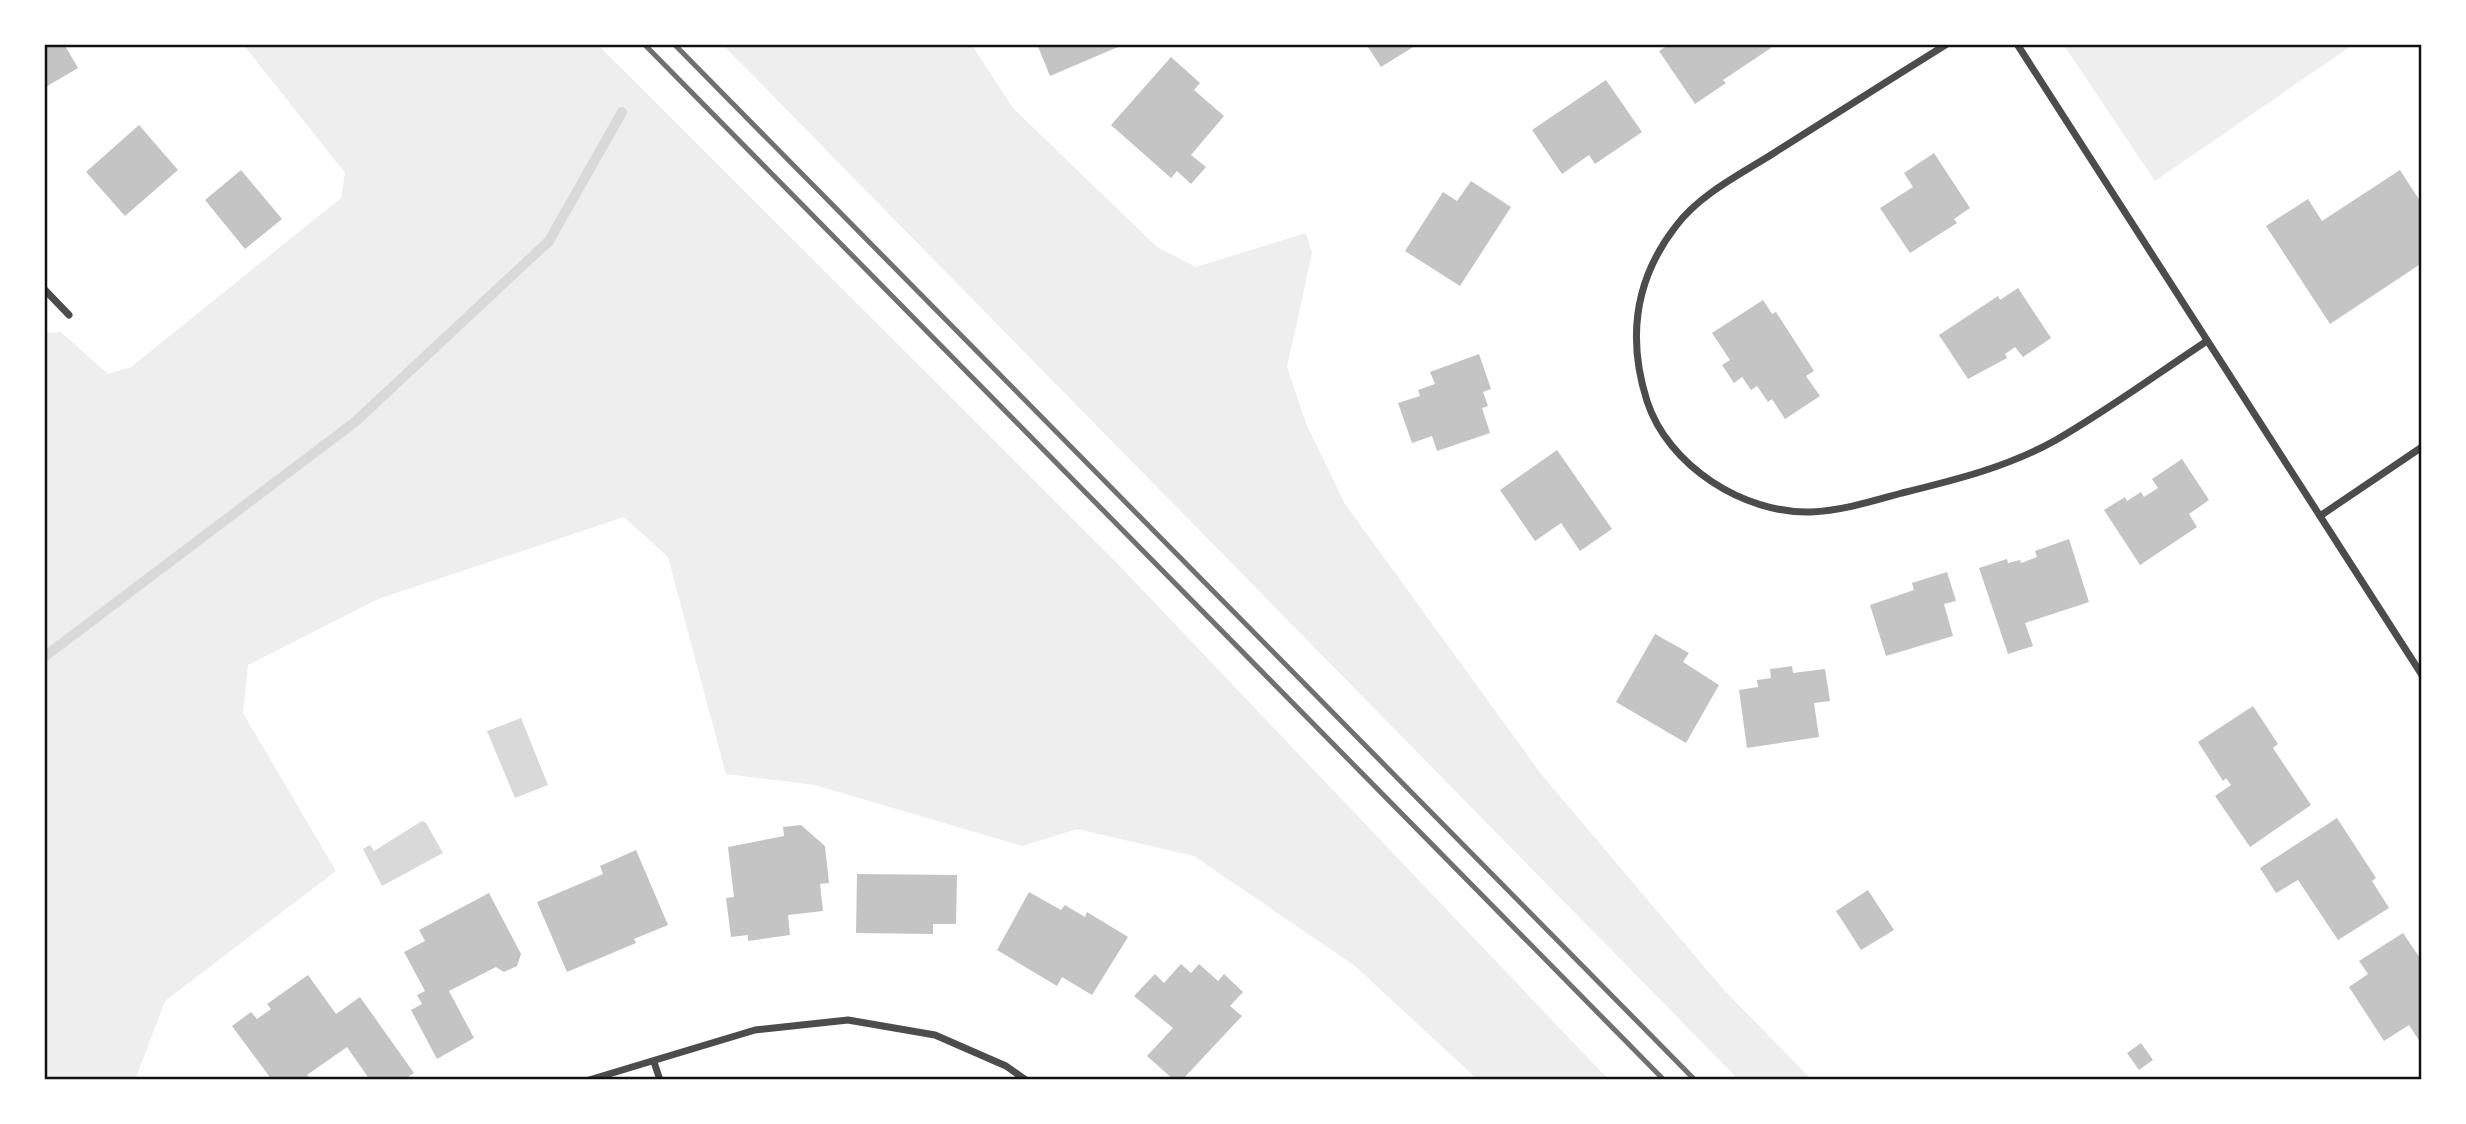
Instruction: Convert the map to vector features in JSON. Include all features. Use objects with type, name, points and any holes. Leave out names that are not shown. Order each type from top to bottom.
[{"type":"street","points":[[1947,44],[1712,193],[1676,224],[1649,269],[1636,314],[1636,368],[1651,412],[1680,456],[1720,488],[1762,506],[1810,512],[1858,505],[1989,471],[2055,440],[2207,341]]},
{"type":"street","points":[[2017,44],[2422,675]]},
{"type":"street","points":[[44,289],[69,315]]},
{"type":"street","points":[[2320,516],[2422,447]]},
{"type":"street","points":[[589,1080],[755,1030],[848,1020],[935,1035],[1006,1066],[1026,1080]]},
{"type":"street","points":[[654,1062],[660,1080]]},
{"type":"shaded area","points":[[243,44],[597,44],[1113,559],[1609,1080],[1478,1080],[1355,966],[1194,856],[1077,829],[1022,846],[815,785],[726,774],[668,557],[624,517],[378,599],[248,665],[243,713],[336,871],[165,1001],[135,1080],[44,1080],[44,333],[61,332],[108,374],[131,367],[341,198],[345,173]]},
{"type":"shaded area","points":[[722,44],[971,44],[1013,108],[1157,247],[1196,267],[1306,233],[1312,253],[1287,367],[1307,426],[1345,504],[1541,774],[1723,989],[1812,1080],[1739,1080]]},
{"type":"shaded area","points":[[2063,44],[2354,44],[2155,181]]},
{"type":"shaded area","points":[[521,718],[548,785],[515,798],[487,731]]},
{"type":"shaded area","points":[[422,821],[426,823],[443,853],[382,886],[363,849],[370,845],[374,851]]},
{"type":"building","points":[[44,44],[64,44],[78,68],[44,88]]},
{"type":"building","points":[[1037,44],[1125,44],[1050,76]]},
{"type":"building","points":[[1366,44],[1418,44],[1381,67]]},
{"type":"building","points":[[1670,44],[1768,44],[1771,48],[1723,80],[1726,83],[1695,104],[1659,51]]},
{"type":"building","points":[[1171,57],[1200,83],[1194,90],[1224,116],[1191,155],[1206,167],[1191,184],[1177,171],[1171,178],[1111,125]]},
{"type":"building","points":[[1606,80],[1642,132],[1595,164],[1589,155],[1562,174],[1532,130]]},
{"type":"building","points":[[139,125],[178,170],[125,216],[86,172]]},
{"type":"building","points":[[1934,153],[1970,208],[1954,219],[1957,223],[1910,253],[1880,208],[1913,187],[1904,173]]},
{"type":"building","points":[[241,170],[282,219],[245,249],[205,200]]},
{"type":"building","points":[[2400,170],[2422,204],[2422,263],[2330,324],[2266,226],[2308,199],[2322,221]]},
{"type":"building","points":[[1471,181],[1511,207],[1460,286],[1405,251],[1443,192],[1457,201]]},
{"type":"building","points":[[2018,288],[2051,338],[2023,357],[2015,347],[2005,354],[2007,358],[1968,379],[1939,335],[1998,296],[2000,300]]},
{"type":"building","points":[[1763,300],[1772,314],[1776,312],[1814,371],[1806,376],[1820,396],[1785,419],[1772,399],[1768,402],[1757,386],[1751,390],[1742,377],[1734,383],[1722,365],[1730,360],[1712,333]]},
{"type":"building","points":[[1479,354],[1491,389],[1483,392],[1488,406],[1482,408],[1490,433],[1437,451],[1432,436],[1412,443],[1398,403],[1420,396],[1418,390],[1435,384],[1430,372]]},
{"type":"building","points":[[1557,450],[1612,529],[1580,551],[1561,523],[1535,541],[1500,490]]},
{"type":"building","points":[[2182,459],[2209,500],[2189,514],[2197,527],[2140,565],[2104,510],[2125,497],[2127,501],[2141,492],[2144,497],[2158,488],[2152,479]]},
{"type":"building","points":[[2069,539],[2089,602],[2025,623],[2033,646],[2008,654],[1979,568],[2007,559],[2008,563],[2020,560],[2021,563],[2037,557],[2035,551]]},
{"type":"building","points":[[1947,572],[1956,601],[1944,604],[1953,636],[1886,656],[1870,605],[1914,590],[1912,583]]},
{"type":"building","points":[[1655,634],[1689,653],[1683,662],[1719,685],[1686,743],[1616,702]]},
{"type":"building","points":[[1792,666],[1793,673],[1825,669],[1830,701],[1814,703],[1819,737],[1747,748],[1739,690],[1758,687],[1757,680],[1771,678],[1770,669]]},
{"type":"building","points":[[2253,706],[2278,744],[2273,748],[2311,805],[2250,847],[2215,796],[2231,785],[2226,778],[2223,781],[2198,742]]},
{"type":"building","points":[[2337,818],[2376,878],[2372,881],[2389,908],[2338,940],[2298,880],[2276,893],[2260,868]]},
{"type":"building","points":[[801,825],[825,846],[829,883],[820,884],[823,911],[788,915],[790,935],[748,941],[748,935],[731,937],[726,898],[734,897],[728,847],[784,836],[783,827]]},
{"type":"building","points":[[636,850],[668,925],[634,939],[636,943],[567,972],[537,902],[603,874],[600,866]]},
{"type":"building","points":[[857,874],[957,875],[956,924],[933,924],[933,934],[856,933]]},
{"type":"building","points":[[1868,890],[1894,930],[1861,950],[1836,911]]},
{"type":"building","points":[[1029,892],[1061,910],[1065,905],[1085,917],[1087,912],[1128,937],[1092,995],[1062,977],[1057,986],[997,950]]},
{"type":"building","points":[[489,893],[521,954],[517,966],[504,972],[496,967],[449,991],[474,1038],[437,1059],[411,1010],[422,1004],[417,995],[425,991],[404,952],[425,941],[419,930]]},
{"type":"building","points":[[2403,933],[2422,961],[2422,1045],[2409,1025],[2384,1041],[2349,987],[2368,974],[2359,961]]},
{"type":"building","points":[[1181,964],[1191,973],[1199,964],[1218,981],[1224,974],[1243,992],[1230,1006],[1242,1016],[1182,1080],[1174,1080],[1147,1056],[1173,1028],[1134,996],[1155,974],[1164,983]]},
{"type":"building","points":[[308,975],[336,1014],[360,997],[414,1073],[403,1080],[370,1080],[347,1047],[307,1075],[311,1080],[272,1080],[232,1026],[251,1012],[257,1019],[271,1009],[267,1004]]},
{"type":"building","points":[[2141,1043],[2153,1060],[2139,1070],[2127,1053]]},
{"type":"waterway","points":[[44,657],[355,422],[549,241],[622,112]]},
{"type":"railway","points":[[644,44],[1664,1080]]},
{"type":"railway","points":[[674,44],[1695,1080]]}]
